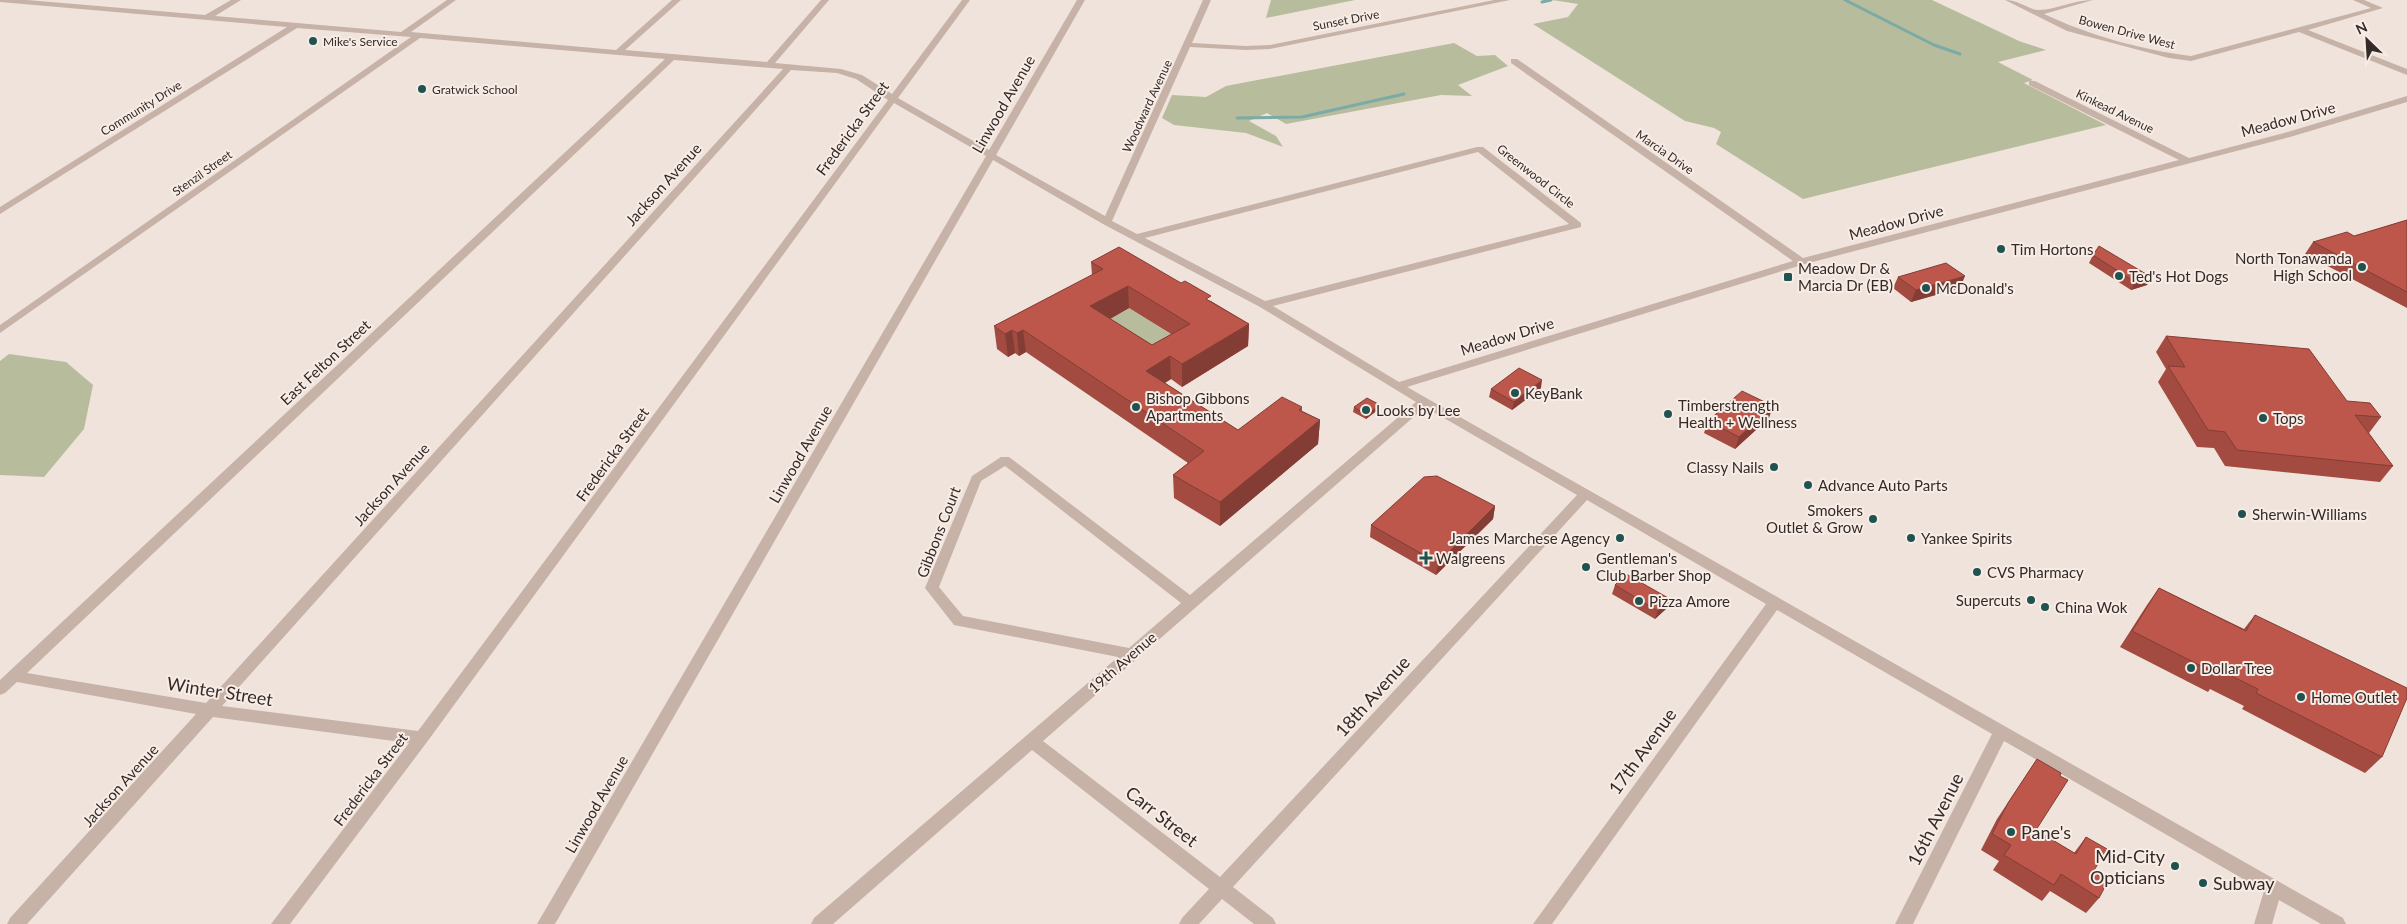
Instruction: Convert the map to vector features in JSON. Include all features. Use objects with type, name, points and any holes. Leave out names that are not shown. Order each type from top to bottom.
[{"type":"street","points":[[0,0],[790,66],[838,71],[859,77],[893,99],[1107,222],[1264,305],[1397,386],[2337,924]]},
{"type":"street","points":[[206,18],[237,0]]},
{"type":"street","points":[[403,34],[452,0]]},
{"type":"street","points":[[618,52],[677,0]]},
{"type":"street","points":[[769,65],[826,0]]},
{"type":"street","name":"Fredericka Street","points":[[280,924],[422,738],[966,0]]},
{"type":"street","name":"Linwood Avenue","points":[[546,924],[1081,0]]},
{"type":"street","name":"Woodward Avenue","points":[[1107,222],[1208,0]]},
{"type":"street","name":"Sunset Drive","points":[[1189,45],[1270,47],[1506,0]]},
{"type":"street","name":"Bowen Drive West","points":[[2009,0],[2070,29],[2169,56],[2191,59],[2379,8],[2356,0]]},
{"type":"street","points":[[2037,13],[2089,0]]},
{"type":"street","name":"Community Drive","points":[[0,211],[295,25]]},
{"type":"street","points":[[2301,30],[2407,72]]},
{"type":"street","name":"Stenzil Street","points":[[0,330],[419,35]]},
{"type":"street","name":"East Felton Street","points":[[0,689],[672,56]]},
{"type":"street","name":"Marcia Drive","points":[[1514,61],[1801,262]]},
{"type":"street","name":"Jackson Avenue","points":[[16,924],[790,66]]},
{"type":"street","name":"Kinkead Avenue","points":[[2032,84],[2188,161]]},
{"type":"street","name":"Meadow Drive","points":[[1397,386],[1801,262],[2296,133],[2407,99]]},
{"type":"street","name":"Greenwood Circle","points":[[1137,238],[1480,149],[1577,224],[1264,305]]},
{"type":"street","name":"19th Avenue","points":[[820,924],[1424,401]]},
{"type":"street","name":"Gibbons Court","points":[[1132,654],[959,621],[932,588],[976,479],[1005,460],[1191,603]]},
{"type":"street","name":"18th Avenue","points":[[1188,924],[1585,494]]},
{"type":"street","name":"17th Avenue","points":[[1542,924],[1775,602]]},
{"type":"street","name":"Winter Street","points":[[13,676],[209,710],[422,738]]},
{"type":"street","name":"16th Avenue","points":[[1904,924],[2001,732]]},
{"type":"street","name":"Carr Street","points":[[1032,741],[1267,924]]},
{"type":"street","points":[[2263,924],[2274,888]]},
{"type":"green space","points":[[1271,0],[1355,0],[1266,18]]},
{"type":"green space","points":[[1552,0],[1932,0],[2019,41],[2046,50],[1998,62],[2033,80],[2024,83],[2106,125],[1803,199],[1716,144],[1721,132],[1714,128],[1685,121],[1533,24],[1568,17],[1578,4]]},
{"type":"green space","points":[[1454,43],[1477,56],[1495,55],[1508,66],[1458,85],[1472,96],[1441,95],[1286,124],[1267,113],[1249,121],[1276,136],[1283,147],[1246,133],[1174,125],[1162,118],[1172,95],[1206,97],[1226,86]]},
{"type":"green space","points":[[1129,308],[1191,347],[1153,368],[1092,329]]},
{"type":"green space","points":[[9,354],[66,362],[93,385],[84,429],[44,477],[0,475],[0,361]]},
{"type":"building","points":[[2407,220],[2407,292],[2313,242],[2347,232],[2354,236]]},
{"type":"building","points":[[2099,246],[2151,277],[2135,282],[2093,255]]},
{"type":"building","points":[[1119,247],[1181,283],[1185,281],[1211,296],[1206,299],[1249,324],[1182,364],[1170,356],[1146,371],[1238,430],[1282,397],[1302,407],[1299,410],[1320,420],[1220,502],[1173,475],[1204,451],[1023,330],[1017,333],[1012,330],[1005,334],[994,326],[1103,269],[1091,262]],"holes":[[[1128,286],[1190,324],[1152,345],[1090,306]]]},
{"type":"building","points":[[1946,263],[1965,276],[1916,290],[1898,277]]},
{"type":"building","name":"Tops","points":[[2166,336],[2309,349],[2347,401],[2370,403],[2381,417],[2355,415],[2393,466],[2237,450],[2225,432],[2208,430],[2168,366],[2185,367]]},
{"type":"building","points":[[1519,368],[1542,380],[1514,402],[1491,389]]},
{"type":"building","points":[[1742,391],[1773,406],[1739,437],[1708,421]]},
{"type":"building","points":[[1367,398],[1380,405],[1366,415],[1354,407]]},
{"type":"building","name":"Walgreens","points":[[1437,476],[1495,506],[1438,563],[1371,525],[1424,477]]},
{"type":"building","points":[[1626,574],[1670,599],[1658,611],[1615,585]]},
{"type":"building","points":[[2159,588],[2246,631],[2255,615],[2407,688],[2407,698],[2382,757],[2256,693],[2258,689],[2223,672],[2221,676],[2132,631]]},
{"type":"building","name":"Pane's","points":[[2037,759],[2061,773],[2060,776],[2068,780],[2036,830],[2076,854],[2086,837],[2107,849],[2093,872],[2108,881],[2099,898],[2061,874],[2054,885],[2004,855],[2011,845],[1992,834],[2008,803]]},
{"type":"waterway","points":[[1542,2],[1551,0]]},
{"type":"waterway","points":[[1845,0],[1934,45],[1960,54]]},
{"type":"waterway","points":[[1237,118],[1302,117],[1404,94]]},
{"type":"place","name":"Mike's Service","points":[[313,41]]},
{"type":"place","name":"Gratwick School","points":[[422,89]]},
{"type":"place","name":"Tim Hortons","points":[[2001,249]]},
{"type":"place","name":"North Tonawanda High School","points":[[2362,267]]},
{"type":"place","name":"Ted's Hot Dogs","points":[[2119,276]]},
{"type":"place","name":"Meadow Dr & Marcia Dr (EB)","points":[[1788,277]]},
{"type":"place","name":"McDonald's","points":[[1926,288]]},
{"type":"place","name":"KeyBank","points":[[1515,393]]},
{"type":"place","name":"Bishop Gibbons Apartments","points":[[1136,407]]},
{"type":"place","name":"Looks by Lee","points":[[1366,410]]},
{"type":"place","name":"Timberstrength Health + Wellness","points":[[1668,414]]},
{"type":"place","name":"Tops","points":[[2263,418]]},
{"type":"place","name":"Classy Nails","points":[[1774,467]]},
{"type":"place","name":"Advance Auto Parts","points":[[1808,485]]},
{"type":"place","name":"Sherwin-Williams","points":[[2242,514]]},
{"type":"place","name":"Smokers Outlet & Grow","points":[[1873,519]]},
{"type":"place","name":"James Marchese Agency","points":[[1620,538]]},
{"type":"place","name":"Yankee Spirits","points":[[1911,538]]},
{"type":"place","name":"Walgreens","points":[[1426,558]]},
{"type":"place","name":"Gentleman's Club Barber Shop","points":[[1586,567]]},
{"type":"place","name":"CVS Pharmacy","points":[[1977,572]]},
{"type":"place","name":"Supercuts","points":[[2031,600]]},
{"type":"place","name":"Pizza Amore","points":[[1639,601]]},
{"type":"place","name":"China Wok","points":[[2045,607]]},
{"type":"place","name":"Dollar Tree","points":[[2191,668]]},
{"type":"place","name":"Home Outlet","points":[[2301,697]]},
{"type":"place","name":"Pane's","points":[[2011,832]]},
{"type":"place","name":"Mid-City Opticians","points":[[2175,866]]},
{"type":"place","name":"Subway","points":[[2203,883]]}]
